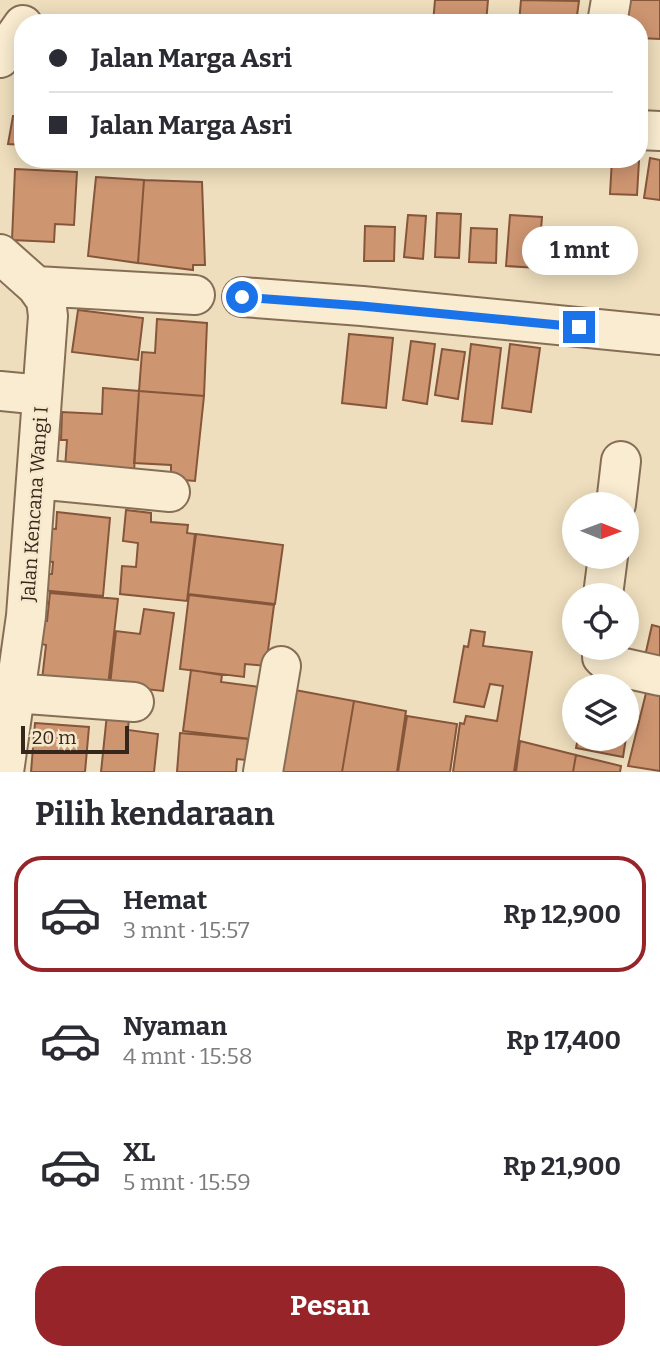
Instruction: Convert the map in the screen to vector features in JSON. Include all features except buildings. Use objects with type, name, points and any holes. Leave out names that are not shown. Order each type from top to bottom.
[{"type":"street","points":[[0,58],[14,37]]},
{"type":"street","name":"Jalan Kencana Wangi I","points":[[0,254],[36,286],[46,300],[48,316],[26,616],[3,768]]},
{"type":"street","points":[[36,286],[195,295]]},
{"type":"street","points":[[242,297],[660,335]]},
{"type":"street","points":[[0,391],[42,395]]},
{"type":"street","points":[[617,492],[621,461]]},
{"type":"street","points":[[36,479],[170,492]]},
{"type":"street","points":[[605,660],[611,665],[660,677]]},
{"type":"street","points":[[262,772],[281,666]]},
{"type":"street","points":[[14,693],[134,702]]},
{"type":"route","points":[[242,297],[579,327]]}]
